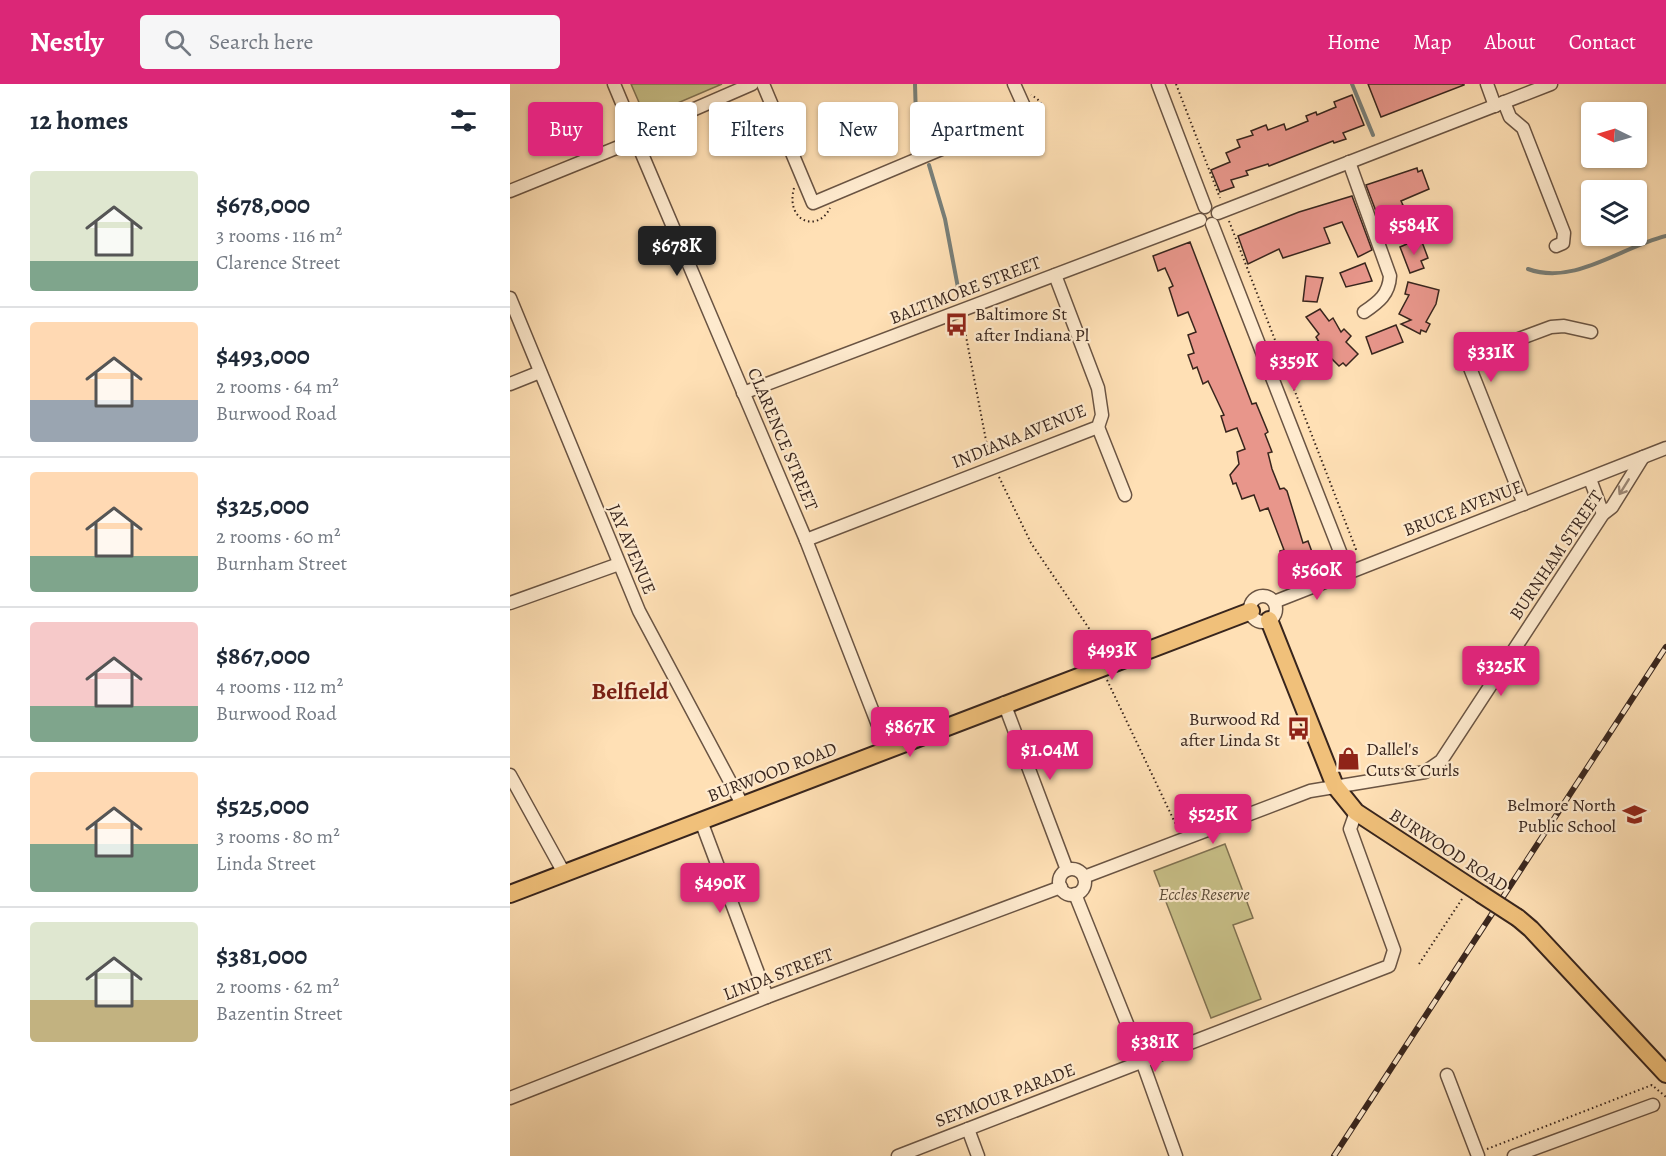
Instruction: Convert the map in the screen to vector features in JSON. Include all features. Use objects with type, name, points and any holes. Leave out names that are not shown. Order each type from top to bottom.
[{"type":"main road","name":"BURWOOD ROAD","points":[[510,894],[1004,703],[1251,611]]},
{"type":"main road","name":"BURWOOD ROAD","points":[[1269,620],[1335,786],[1356,812],[1473,894],[1518,918],[1666,1074]]},
{"type":"street","points":[[614,84],[624,102]]},
{"type":"street","points":[[697,106],[752,84]]},
{"type":"street","points":[[763,84],[813,203],[1027,113],[1019,87]]},
{"type":"street","points":[[1158,84],[1205,207]]},
{"type":"street","points":[[1486,84],[1499,104],[1523,128],[1564,233],[1563,243],[1556,246]]},
{"type":"street","points":[[1218,213],[1551,84]]},
{"type":"street","points":[[510,191],[615,153]]},
{"type":"street","name":"CLARENCE STREET","points":[[637,156],[806,540],[887,748]]},
{"type":"street","points":[[1349,162],[1390,276],[1383,297],[1365,312]]},
{"type":"street","points":[[1206,222],[1218,218],[1214,207],[1205,207],[1199,214],[1206,222],[1348,572]]},
{"type":"street","name":"BALTIMORE STREET","points":[[743,393],[1055,275],[1206,222]]},
{"type":"street","name":"INDIANA AVENUE","points":[[806,540],[1098,427],[1102,415],[1098,388],[1055,275]]},
{"type":"street","name":"JAY AVENUE","points":[[510,298],[639,611],[742,804]]},
{"type":"street","points":[[1524,504],[1470,368],[1471,360],[1476,355],[1551,327],[1564,326],[1591,332]]},
{"type":"street","points":[[510,384],[540,372]]},
{"type":"street","points":[[1098,427],[1125,495]]},
{"type":"street","name":"BRUCE AVENUE","points":[[1274,602],[1666,448]]},
{"type":"street","name":"BURNHAM STREET","points":[[1335,786],[1425,772],[1440,761],[1603,514],[1612,507],[1643,458]]},
{"type":"street","points":[[1590,479],[1603,514]]},
{"type":"street","points":[[510,603],[619,564]]},
{"type":"street","points":[[1266,596],[1274,602],[1276,613],[1269,620],[1258,621],[1251,611],[1252,603],[1258,597],[1266,596]]},
{"type":"street","points":[[1004,703],[1067,870]]},
{"type":"street","points":[[510,775],[564,873]]},
{"type":"street","points":[[1084,877],[1310,791],[1335,786]]},
{"type":"street","name":"SEYMOUR PARADE","points":[[898,1156],[1384,969],[1392,962],[1394,950],[1350,829],[1356,812]]},
{"type":"street","points":[[701,820],[767,997]]},
{"type":"street","points":[[1067,870],[1079,871],[1084,877],[1084,888],[1075,894],[1067,894],[1061,887],[1060,879],[1067,870]]},
{"type":"street","name":"LINDA STREET","points":[[510,1098],[767,997],[1061,887]]},
{"type":"street","points":[[1075,894],[1143,1061],[1176,1156]]},
{"type":"street","points":[[1447,1075],[1478,1154]]},
{"type":"street","points":[[1514,1156],[1531,1153],[1653,1105]]},
{"type":"street","points":[[968,1129],[978,1156]]},
{"type":"path","points":[[1176,84],[1221,198]]},
{"type":"path","points":[[1019,87],[1040,102]]},
{"type":"path","points":[[794,184],[792,205],[795,215],[801,219],[814,221],[821,218],[827,214],[832,204]]},
{"type":"path","points":[[1229,221],[1357,552]]},
{"type":"path","points":[[964,326],[988,454],[1031,543],[1103,649]]},
{"type":"path","points":[[1107,680],[1183,840]]},
{"type":"path","points":[[1419,964],[1473,894]]},
{"type":"path","points":[[1478,1154],[1652,1085],[1666,1097]]},
{"type":"green space","points":[[631,84],[722,84],[680,102],[639,102]]},
{"type":"green space","name":"Eccles Reserve","points":[[1225,844],[1253,918],[1233,925],[1261,999],[1211,1018],[1154,871]]},
{"type":"building","points":[[1368,84],[1464,84],[1464,85],[1381,117]]},
{"type":"building","points":[[1352,95],[1364,125],[1343,133],[1346,139],[1334,143],[1333,141],[1269,166],[1268,164],[1246,171],[1248,175],[1231,180],[1234,187],[1220,192],[1211,170],[1230,162],[1226,153],[1240,147],[1237,140],[1253,135],[1251,131],[1266,125],[1268,130],[1284,124],[1286,130],[1308,121],[1306,116],[1316,112],[1317,115],[1336,107],[1334,102]]},
{"type":"building","points":[[1417,168],[1418,172],[1422,170],[1429,189],[1401,201],[1403,205],[1377,214],[1366,185]]},
{"type":"building","points":[[1352,196],[1372,250],[1358,257],[1342,222],[1324,228],[1330,243],[1283,258],[1279,249],[1248,264],[1238,236],[1299,212]]},
{"type":"building","points":[[1414,241],[1415,245],[1422,242],[1428,258],[1421,261],[1424,268],[1410,273],[1400,247]]},
{"type":"building","points":[[1190,242],[1252,404],[1256,403],[1268,432],[1265,434],[1272,452],[1268,453],[1272,469],[1280,489],[1284,488],[1287,491],[1303,543],[1308,541],[1312,552],[1308,553],[1312,564],[1289,572],[1286,562],[1283,562],[1280,551],[1284,550],[1268,508],[1260,511],[1254,495],[1242,499],[1236,483],[1233,484],[1230,475],[1239,464],[1237,452],[1245,449],[1237,428],[1226,432],[1221,416],[1224,415],[1208,381],[1203,384],[1197,367],[1193,369],[1188,355],[1194,353],[1188,335],[1196,332],[1188,312],[1178,316],[1169,288],[1173,286],[1165,268],[1158,271],[1153,256]]},
{"type":"building","points":[[1365,263],[1372,281],[1346,287],[1340,273]]},
{"type":"building","points":[[1306,276],[1323,278],[1317,302],[1303,301]]},
{"type":"building","points":[[1408,282],[1439,290],[1436,304],[1426,322],[1430,324],[1426,332],[1421,330],[1420,334],[1401,324],[1411,320],[1399,314],[1409,295],[1405,294]]},
{"type":"building","points":[[1320,309],[1329,321],[1333,318],[1341,332],[1344,329],[1351,336],[1346,342],[1358,354],[1346,366],[1343,363],[1339,366],[1325,352],[1316,337],[1319,334],[1306,317]]},
{"type":"building","points":[[1396,325],[1403,342],[1372,354],[1366,337]]},
{"type":"waterway","points":[[915,84],[916,102]]},
{"type":"waterway","points":[[1352,84],[1373,135]]},
{"type":"waterway","points":[[929,165],[945,219],[959,293]]},
{"type":"waterway","points":[[1528,269],[1545,273],[1563,273],[1580,269],[1666,236]]},
{"type":"railway","points":[[1334,1156],[1666,647]]},
{"type":"place","name":"Baltimore St after Indiana Pl","points":[[957,324]]},
{"type":"place","name":"Burwood Rd after Linda St","points":[[1298,729]]},
{"type":"place","name":"Dallel's Cuts & Curls","points":[[1348,759]]},
{"type":"place","name":"Belmore North Public School","points":[[1634,815]]},
{"type":"district","name":"Belfield","points":[[630,691]]}]
